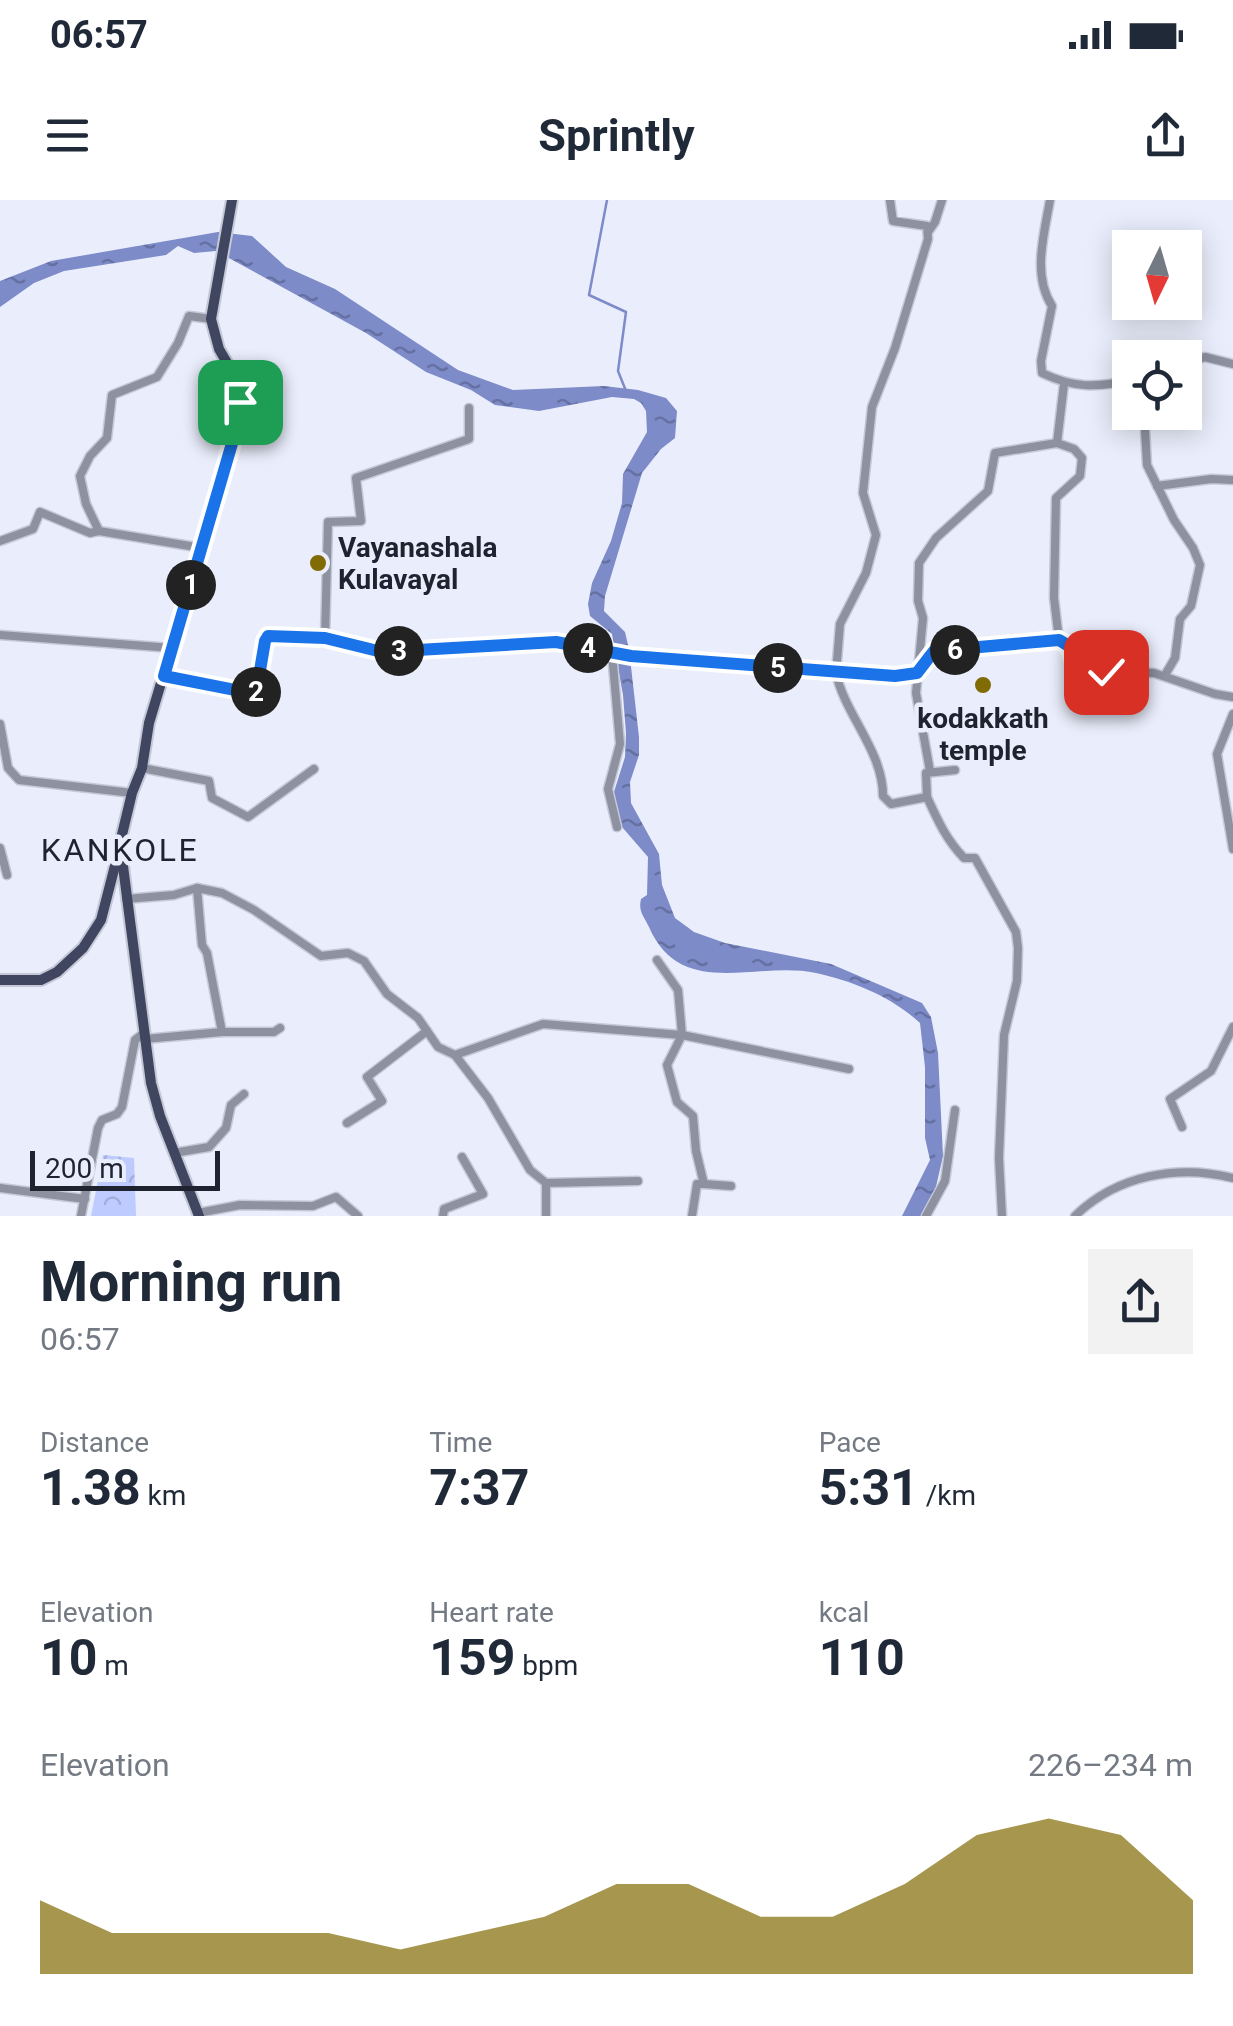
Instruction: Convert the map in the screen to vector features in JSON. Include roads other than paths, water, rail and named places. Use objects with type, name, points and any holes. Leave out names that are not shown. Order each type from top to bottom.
[{"type":"main road","points":[[0,980],[42,980],[57,972],[82,948],[101,920],[132,792],[142,768],[149,723],[233,440],[240,402],[212,319],[232,200]]},
{"type":"main road","points":[[120,844],[151,1083],[198,1214]]},
{"type":"street","points":[[890,200],[893,221],[927,226],[928,232]]},
{"type":"street","points":[[927,797],[890,804],[883,796],[883,784],[871,751],[839,688],[836,673],[840,624],[866,573],[876,536],[863,492],[872,407],[907,310],[928,232],[936,222],[942,200]]},
{"type":"street","points":[[1050,200],[1038,272],[1052,306],[1042,374],[1064,384],[1112,384]]},
{"type":"street","points":[[99,531],[86,504],[80,476],[90,456],[107,438],[112,395],[157,378],[189,316],[212,319]]},
{"type":"street","points":[[1202,358],[1233,364]]},
{"type":"street","points":[[1057,444],[1064,384]]},
{"type":"street","points":[[325,638],[328,522],[361,520],[356,478],[469,439],[469,408]]},
{"type":"street","points":[[1145,430],[1147,465],[1200,565],[1191,606],[1180,618],[1175,658],[1164,676]]},
{"type":"street","points":[[930,771],[917,703],[923,618],[918,601],[919,563],[936,538],[988,491],[995,453],[1002,449],[1057,444],[1074,448],[1082,458],[1080,476],[1056,498],[1054,598],[1059,640]]},
{"type":"street","points":[[1157,486],[1233,480]]},
{"type":"street","points":[[0,541],[33,529],[40,512],[90,533],[99,531],[202,548]]},
{"type":"street","points":[[0,635],[172,648]]},
{"type":"street","points":[[164,676],[256,694],[268,636],[325,638],[382,652],[556,642],[622,654],[772,668],[917,673]]},
{"type":"street","points":[[917,673],[934,651],[1059,640],[1069,646],[1077,672],[1164,676],[1233,697]]},
{"type":"street","points":[[617,826],[608,790],[620,744],[622,654]]},
{"type":"street","points":[[1233,714],[1216,754],[1233,849]]},
{"type":"street","points":[[0,724],[12,775]]},
{"type":"street","points":[[142,768],[209,781],[212,798],[246,817],[314,770]]},
{"type":"street","points":[[955,770],[930,771],[925,776],[927,797],[941,831],[964,858],[975,858],[1016,932],[1016,981],[1004,1035],[999,1158],[1002,1216]]},
{"type":"street","points":[[0,776],[132,792]]},
{"type":"street","points":[[0,848],[7,875]]},
{"type":"street","points":[[197,888],[202,944],[222,1032]]},
{"type":"street","points":[[126,899],[174,895],[197,888],[222,893],[321,956],[356,956],[388,994],[418,1018],[438,1048],[455,1055],[488,1098],[530,1170],[546,1182],[638,1181]]},
{"type":"street","points":[[657,960],[678,990],[682,1035],[667,1065],[677,1102],[693,1116],[704,1184]]},
{"type":"street","points":[[455,1055],[543,1024],[682,1035],[849,1069]]},
{"type":"street","points":[[1182,1127],[1170,1098],[1210,1071],[1233,1026]]},
{"type":"street","points":[[81,1216],[98,1128],[102,1120],[117,1114],[122,1107],[135,1040],[144,1036],[274,1032],[280,1028]]},
{"type":"street","points":[[346,1122],[382,1101],[368,1077],[427,1031]]},
{"type":"street","points":[[174,1153],[210,1147],[226,1128],[230,1105],[244,1094]]},
{"type":"street","points":[[926,1216],[945,1180],[955,1110]]},
{"type":"street","points":[[443,1216],[444,1209],[483,1194],[462,1157]]},
{"type":"street","points":[[1076,1216],[1101,1197],[1154,1174],[1192,1170],[1233,1178]]},
{"type":"street","points":[[546,1182],[546,1216]]},
{"type":"street","points":[[692,1216],[697,1184],[731,1186]]},
{"type":"street","points":[[0,1188],[84,1199]]},
{"type":"street","points":[[198,1214],[240,1204],[312,1206],[336,1196],[358,1216]]},
{"type":"water","points":[[218,232],[252,236],[286,267],[335,289],[458,370],[513,390],[604,386],[638,390],[666,398],[677,411],[675,438],[642,473],[605,596],[604,611],[625,632],[629,649],[639,737],[639,755],[630,782],[631,803],[659,854],[662,885],[675,918],[694,932],[725,943],[831,964],[922,1003],[931,1017],[938,1053],[943,1156],[935,1191],[921,1216],[902,1216],[930,1160],[925,1138],[925,1067],[920,1023],[885,998],[830,976],[793,970],[722,973],[680,964],[663,950],[641,911],[641,899],[647,895],[648,857],[622,827],[613,795],[625,757],[623,695],[612,634],[590,616],[588,604],[622,503],[623,474],[647,432],[646,411],[641,403],[612,397],[539,411],[495,405],[471,390],[426,372],[366,333],[216,251],[194,253],[178,246],[166,255],[64,271],[34,283],[0,307],[0,281],[51,261]]},
{"type":"waterway","points":[[607,200],[589,295],[626,312],[618,371],[626,391]]},
{"type":"place","name":"Vayanashala Kulavayal","points":[[318,563]]},
{"type":"place","name":"kodakkath temple","points":[[983,685]]},
{"type":"district","name":"KANKOLE","points":[[120,850]]}]
